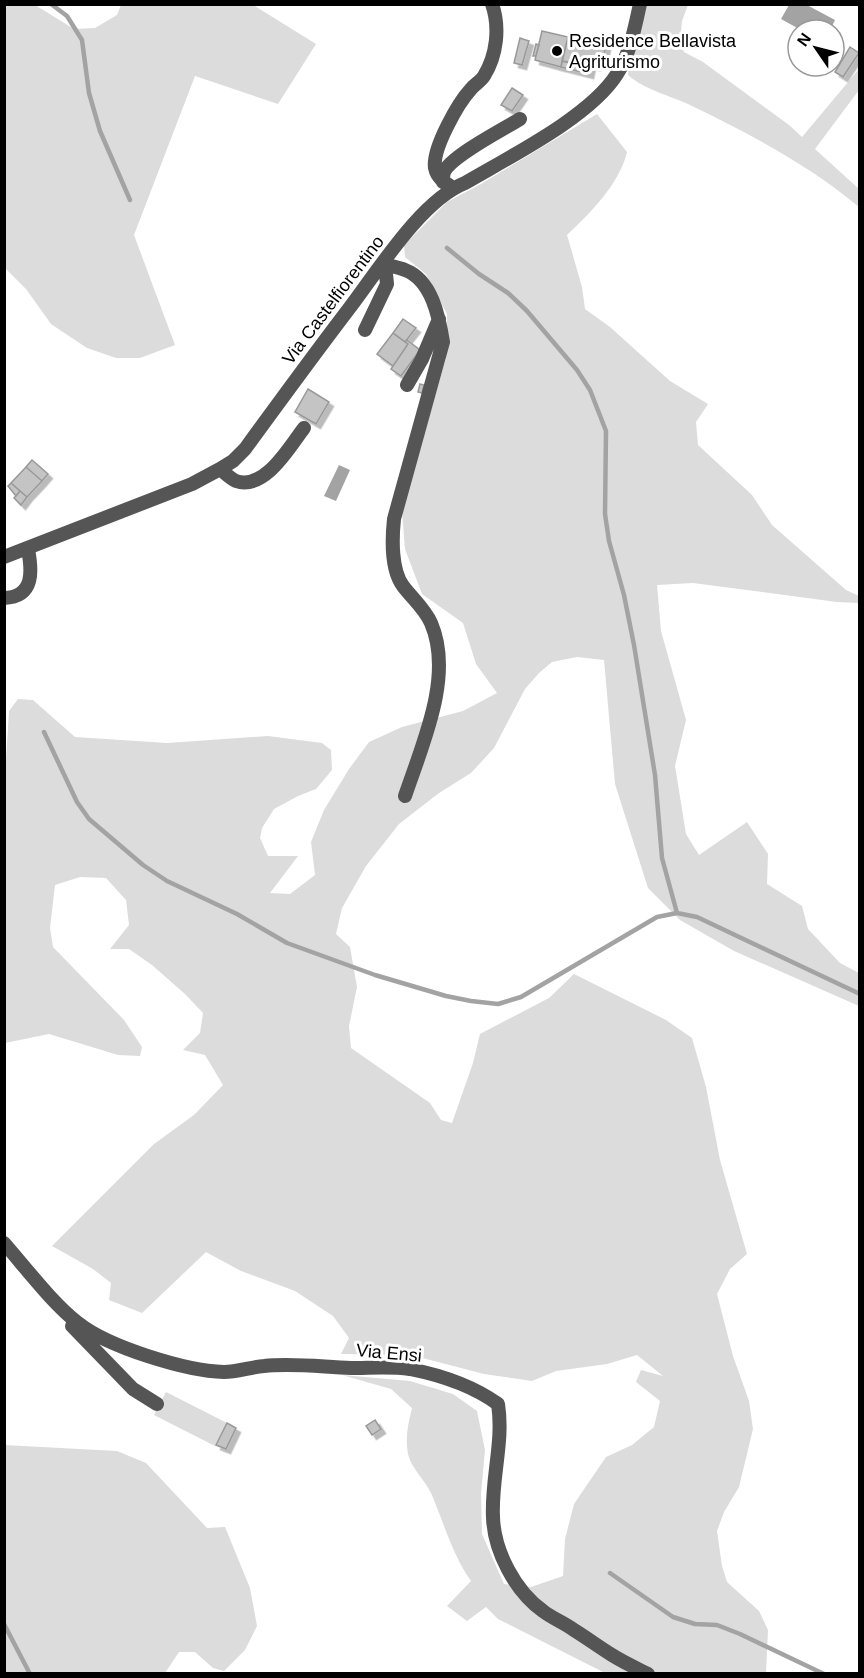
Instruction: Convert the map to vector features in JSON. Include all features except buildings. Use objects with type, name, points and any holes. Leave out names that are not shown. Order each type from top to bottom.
[{"type":"street","points":[[448,185],[439,177],[435,166],[438,151],[452,115],[470,89],[483,76],[492,56],[498,28],[492,4]]},
{"type":"street","name":"Via Castelfiorentino","points":[[4,557],[192,484],[233,461],[245,449],[382,264],[448,185],[465,183],[550,132],[579,113],[602,92],[618,74],[624,62],[640,4]]},
{"type":"street","points":[[448,185],[444,173],[462,154],[520,118]]},
{"type":"street","points":[[382,264],[407,271],[421,282],[432,298],[443,342],[394,519],[392,542],[401,584],[431,622],[438,648],[439,672],[434,710],[405,796]]},
{"type":"street","points":[[365,330],[387,284],[382,264]]},
{"type":"street","points":[[407,385],[422,359],[439,319]]},
{"type":"street","points":[[220,470],[237,481],[256,480],[272,470],[304,428]]},
{"type":"street","points":[[4,598],[12,598],[30,581],[32,571],[28,549]]},
{"type":"street","name":"Via Ensi","points":[[4,1243],[78,1323],[93,1333],[122,1346],[184,1367],[225,1372],[264,1366],[302,1364],[409,1369],[482,1392],[498,1404],[500,1414],[493,1518],[495,1535],[513,1578],[530,1600],[543,1612],[613,1656],[648,1674]]},
{"type":"street","points":[[32,1275],[34,1282],[52,1305],[133,1389],[157,1404]]},
{"type":"shaded area","points":[[646,4],[688,5],[682,21],[680,42],[684,52],[703,62],[802,137],[859,69],[859,90],[815,149],[859,189],[859,207],[821,178],[780,152],[686,103],[635,81],[628,75],[630,58]]},
{"type":"shaded area","points":[[805,4],[831,18],[786,18],[786,22],[781,19],[789,5]]},
{"type":"shaded area","points":[[4,5],[35,5],[74,29],[95,28],[117,15],[121,5],[253,5],[316,44],[278,104],[195,76],[134,235],[175,345],[140,358],[116,358],[87,348],[51,324],[26,289],[5,268]]},
{"type":"shaded area","points":[[597,114],[627,152],[611,187],[567,235],[582,287],[585,309],[610,327],[670,381],[708,404],[696,422],[698,445],[752,495],[772,525],[846,590],[859,596],[859,603],[837,602],[693,583],[657,585],[661,631],[686,720],[675,766],[686,834],[699,855],[747,822],[768,854],[767,884],[802,906],[808,929],[840,963],[859,973],[859,1006],[734,951],[680,920],[648,888],[615,784],[604,660],[577,657],[552,662],[539,673],[525,689],[494,748],[471,773],[439,793],[399,824],[366,866],[342,908],[336,934],[350,947],[357,987],[349,1026],[351,1048],[430,1103],[441,1120],[452,1123],[473,1063],[480,1034],[549,998],[574,974],[666,1020],[692,1038],[706,1087],[720,1160],[747,1254],[730,1269],[717,1294],[733,1356],[749,1401],[753,1429],[739,1487],[724,1512],[717,1531],[722,1566],[727,1582],[759,1611],[768,1630],[766,1673],[605,1673],[498,1619],[486,1607],[467,1621],[447,1606],[471,1581],[453,1549],[431,1493],[410,1459],[407,1437],[412,1408],[391,1389],[342,1375],[410,1381],[453,1394],[477,1411],[485,1450],[481,1494],[482,1534],[504,1584],[531,1587],[563,1576],[565,1539],[574,1504],[606,1457],[632,1445],[654,1427],[660,1401],[636,1382],[641,1370],[663,1376],[637,1355],[607,1364],[556,1371],[532,1381],[484,1374],[411,1355],[341,1354],[349,1338],[333,1316],[295,1291],[241,1271],[206,1252],[142,1313],[109,1300],[111,1283],[93,1269],[52,1246],[154,1144],[194,1115],[223,1085],[205,1055],[183,1050],[200,1033],[203,1013],[152,965],[129,949],[110,949],[129,925],[126,900],[106,878],[80,877],[55,885],[50,928],[53,947],[124,1020],[142,1047],[140,1056],[118,1055],[49,1034],[5,1043],[4,793],[9,711],[18,699],[33,700],[75,737],[167,743],[268,736],[322,743],[331,750],[332,770],[316,789],[274,809],[262,828],[260,838],[268,856],[298,856],[270,893],[290,894],[315,875],[311,842],[324,810],[369,742],[402,727],[463,711],[497,693],[476,664],[463,623],[422,594],[405,549],[402,512],[446,358],[447,314],[426,274],[405,257],[404,245],[447,202]]},
{"type":"shaded area","points":[[339,465],[350,470],[336,501],[324,496]]},
{"type":"shaded area","points":[[166,1392],[227,1423],[215,1446],[154,1415]]},
{"type":"shaded area","points":[[4,1445],[117,1451],[146,1463],[207,1528],[225,1527],[250,1588],[257,1626],[245,1650],[224,1671],[213,1668],[195,1652],[179,1652],[165,1673],[5,1673]]},
{"type":"waterway","points":[[51,4],[67,16],[82,40],[89,93],[100,131],[130,200]]},
{"type":"waterway","points":[[447,248],[479,274],[508,293],[527,311],[577,370],[590,390],[606,431],[605,514],[609,541],[624,595],[634,645],[655,775],[662,858],[677,913]]},
{"type":"waterway","points":[[44,732],[77,802],[89,819],[143,865],[167,881],[237,914],[287,943],[375,975],[446,996],[498,1004],[521,997],[657,917],[677,913],[697,917],[860,994]]},
{"type":"waterway","points":[[610,1573],[673,1617],[695,1624],[717,1625],[824,1674]]},
{"type":"waterway","points":[[4,1624],[30,1674]]},
{"type":"place","name":"Residence Bellavista Agriturismo","points":[[557,51]]}]
